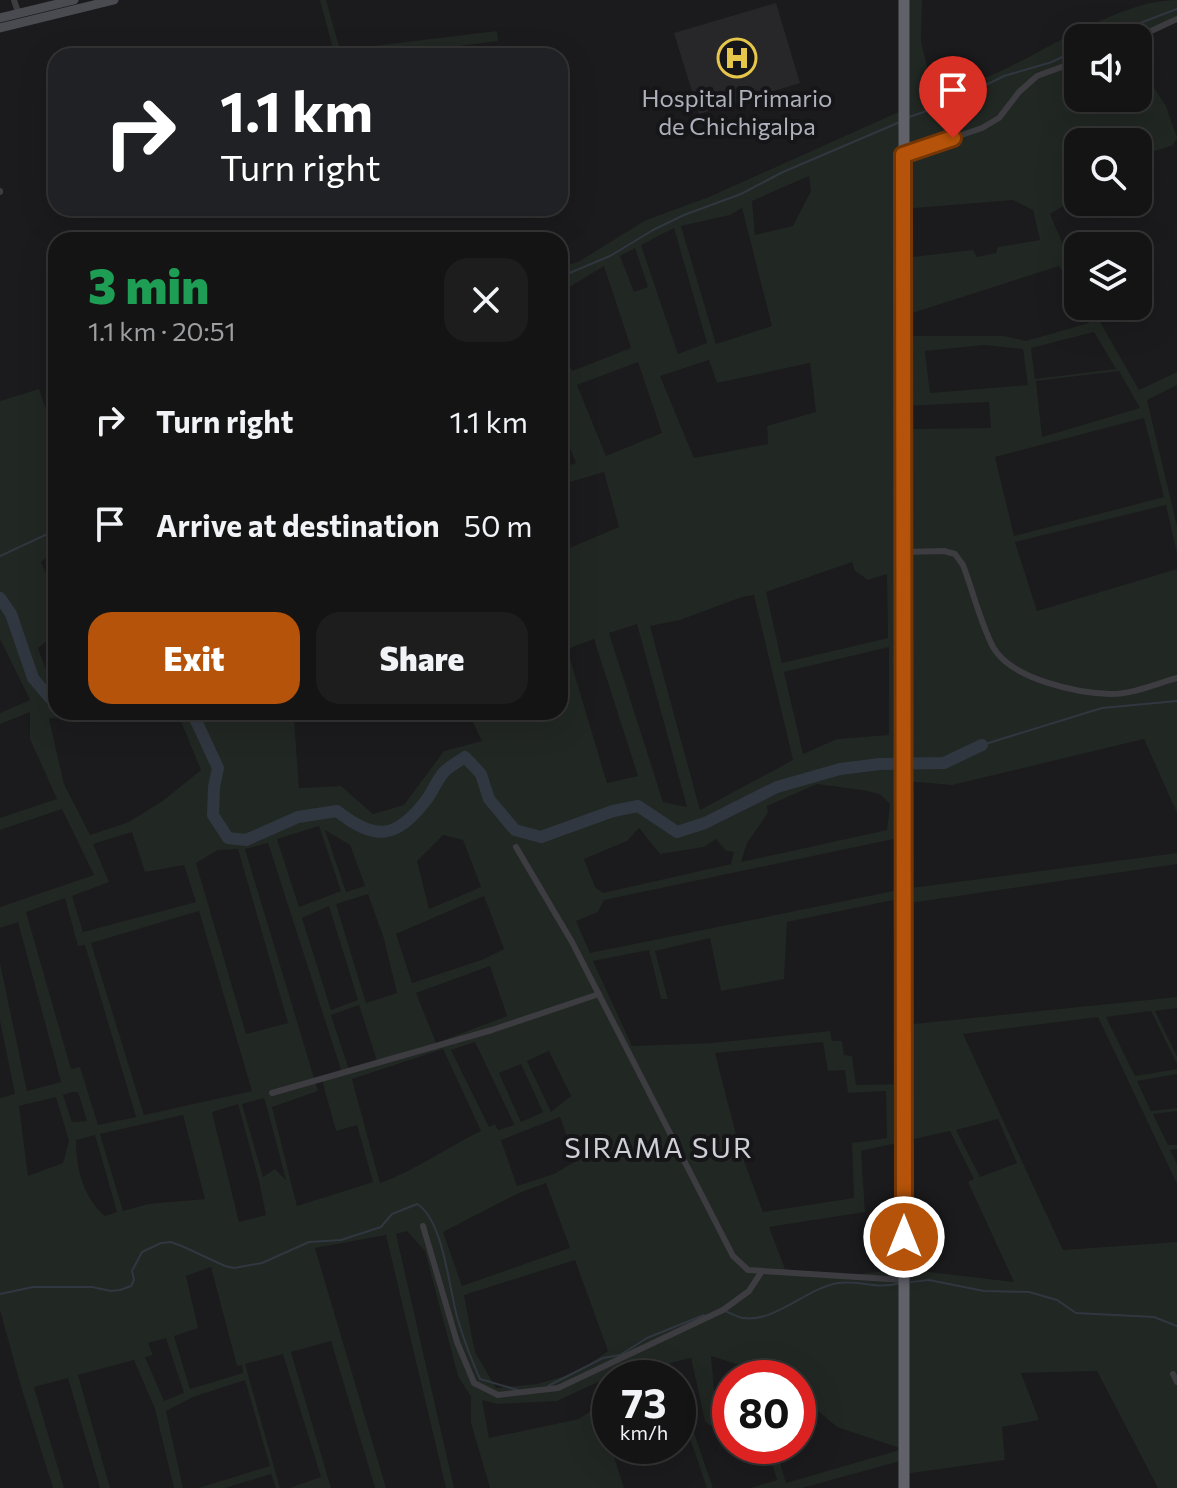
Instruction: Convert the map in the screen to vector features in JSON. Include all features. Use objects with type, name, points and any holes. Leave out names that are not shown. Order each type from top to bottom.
[{"type":"highway","points":[[904,0],[904,1488]]},
{"type":"main road","points":[[0,18],[74,0]]},
{"type":"main road","points":[[0,28],[89,3],[114,0]]},
{"type":"street","points":[[14,0],[18,12]]},
{"type":"street","points":[[1152,31],[1177,19]]},
{"type":"street","points":[[903,155],[982,128],[999,118],[1019,92],[1037,76],[1064,66]]},
{"type":"street","points":[[903,552],[944,551],[955,554],[963,565],[993,647],[1007,665],[1028,675],[1039,680],[1113,694],[1177,678]]},
{"type":"street","points":[[516,847],[572,942],[733,1256],[748,1270],[904,1283]]},
{"type":"street","points":[[272,1093],[492,1030],[599,994]]},
{"type":"street","points":[[423,1226],[457,1342],[474,1383],[498,1395],[558,1388],[723,1310],[749,1291],[762,1271]]},
{"type":"street","points":[[1173,1374],[1177,1382]]},
{"type":"shaded area","points":[[320,0],[326,0],[339,48],[333,48]]},
{"type":"shaded area","points":[[904,0],[922,0],[921,41],[929,75],[923,86],[925,109],[954,90],[997,73],[1064,38],[1064,112],[1152,112],[1152,86],[1166,106],[1177,138],[1173,145],[1152,152],[1152,128],[1064,128],[1064,206],[1050,214],[1064,246],[1064,275],[1059,266],[903,316],[904,336],[1004,336],[1026,341],[1089,323],[1088,320],[1099,320],[1139,390],[1177,372],[1177,385],[1147,400],[1177,526],[1177,554],[1166,505],[1015,542],[1037,611],[1177,569],[1177,813],[1144,739],[952,785],[904,781],[903,837],[604,900],[598,912],[576,921],[590,953],[903,889],[1177,853],[1177,864],[903,904],[903,898],[787,922],[784,979],[721,991],[710,938],[655,951],[668,999],[661,999],[649,950],[593,961],[632,1046],[712,1043],[830,1031],[832,1041],[842,1041],[844,1055],[852,1056],[856,1085],[904,1084],[904,1025],[1177,997],[1177,1008],[1155,1011],[1177,1056],[1177,1064],[1151,1011],[1106,1017],[1135,1076],[1177,1069],[1177,1074],[1137,1081],[1151,1111],[1177,1108],[1177,1111],[1153,1114],[1168,1145],[1177,1145],[1177,1149],[1170,1150],[1177,1164],[1177,1184],[1098,1017],[963,1034],[1063,1250],[1177,1242],[1177,1488],[1158,1488],[1097,1371],[1021,1373],[1039,1420],[1002,1427],[1005,1460],[904,1474],[904,1460],[802,1488],[751,1488],[777,1480],[772,1464],[780,1464],[786,1483],[903,1449],[837,1427],[816,1409],[816,1360],[723,1360],[711,1356],[710,1426],[705,1421],[696,1380],[696,1360],[594,1360],[608,1351],[575,1260],[464,1295],[475,1352],[496,1388],[537,1384],[575,1373],[592,1362],[592,1385],[557,1401],[497,1404],[482,1400],[489,1438],[579,1419],[592,1410],[592,1464],[616,1464],[624,1488],[490,1488],[471,1423],[471,1397],[458,1376],[425,1251],[407,1231],[396,1234],[454,1488],[446,1488],[386,1235],[315,1248],[386,1488],[375,1488],[331,1341],[291,1352],[331,1488],[289,1488],[321,1477],[283,1354],[245,1364],[280,1488],[276,1488],[271,1474],[225,1488],[198,1488],[270,1466],[245,1380],[193,1397],[166,1411],[183,1488],[174,1488],[155,1409],[134,1360],[78,1375],[110,1488],[100,1488],[68,1378],[34,1387],[64,1488],[53,1488],[0,1310],[0,1098],[15,1094],[0,1021],[0,963],[27,1091],[61,1082],[18,922],[0,928],[0,907],[94,875],[62,809],[0,830],[0,818],[57,799],[30,739],[30,712],[0,724],[0,713],[30,700],[0,639],[0,401],[39,389],[48,415],[48,556],[41,562],[48,578],[48,640],[38,648],[48,675],[48,720],[64,784],[90,835],[129,822],[164,800],[201,770],[180,720],[294,720],[299,788],[341,786],[373,814],[404,805],[444,751],[482,741],[472,720],[568,720],[568,652],[607,783],[638,776],[594,639],[568,649],[568,549],[619,527],[604,472],[568,483],[568,466],[576,463],[568,444],[568,362],[572,371],[631,348],[604,266],[568,288],[568,265],[578,262],[646,220],[709,197],[903,110]],"holes":[[[809,176],[811,191],[793,226],[755,235],[752,201]],[[1013,200],[1033,210],[1040,240],[998,247],[996,253],[977,257],[973,250],[903,258],[903,209]],[[742,208],[772,326],[716,344],[681,226],[730,215]],[[674,228],[707,343],[678,354],[641,245]],[[635,248],[648,287],[634,292],[620,256]],[[1094,332],[1116,369],[1035,379],[1031,348]],[[984,345],[1023,349],[1028,385],[930,393],[925,351]],[[709,360],[717,383],[810,363],[816,412],[767,426],[768,444],[694,458],[660,376]],[[638,362],[662,433],[606,456],[577,385]],[[1119,371],[1140,408],[1042,437],[1036,381]],[[989,402],[991,428],[904,429],[904,406]],[[1144,418],[1164,497],[1014,536],[995,457]],[[852,562],[855,571],[868,580],[887,574],[888,638],[782,663],[766,592]],[[754,595],[793,760],[700,810],[650,626],[680,620]],[[637,624],[687,807],[663,802],[609,633]],[[889,647],[889,735],[837,739],[803,754],[784,672]],[[817,784],[868,791],[881,795],[890,804],[887,830],[741,862],[747,843],[768,813],[767,806]],[[319,826],[341,891],[299,907],[277,839]],[[639,828],[660,854],[704,847],[716,839],[726,851],[734,852],[731,864],[603,893],[595,887],[584,859],[627,841]],[[325,830],[350,845],[365,886],[346,892]],[[132,832],[145,872],[184,865],[196,902],[83,932],[72,896],[109,882],[93,844]],[[443,835],[463,840],[481,887],[429,909],[417,861]],[[268,843],[342,1073],[322,1080],[336,1131],[357,1125],[373,1182],[297,1206],[272,1107],[318,1091],[245,849]],[[238,849],[288,1023],[246,1034],[196,863],[218,850]],[[368,894],[384,939],[397,993],[366,1003],[336,904]],[[484,896],[504,949],[484,959],[412,983],[396,934]],[[65,898],[78,946],[85,945],[136,1117],[98,1125],[80,1067],[71,1069],[26,912]],[[329,906],[358,1000],[331,1010],[302,918]],[[199,911],[252,1091],[144,1115],[91,943]],[[490,966],[507,1016],[436,1043],[416,993]],[[359,1005],[377,1061],[349,1070],[331,1015]],[[475,1042],[514,1124],[498,1130],[495,1124],[489,1127],[451,1050]],[[823,1042],[828,1071],[845,1070],[848,1093],[886,1091],[887,1138],[852,1143],[854,1198],[763,1212],[740,1150],[715,1053]],[[443,1049],[481,1131],[380,1183],[352,1079]],[[549,1051],[571,1096],[551,1112],[527,1061]],[[521,1064],[543,1112],[521,1122],[499,1073]],[[78,1092],[87,1121],[72,1122],[63,1095]],[[56,1097],[69,1141],[63,1163],[28,1176],[19,1106]],[[264,1098],[286,1180],[275,1169],[263,1177],[242,1104]],[[238,1104],[266,1215],[239,1222],[212,1112]],[[183,1115],[205,1199],[148,1204],[123,1211],[100,1134]],[[560,1117],[576,1161],[554,1174],[517,1186],[501,1140]],[[998,1119],[1017,1163],[980,1177],[956,1130]],[[950,1131],[974,1179],[968,1182],[1014,1282],[904,1269],[842,1276],[785,1269],[769,1227],[865,1212],[861,1151]],[[95,1135],[117,1212],[105,1216],[91,1200],[82,1181],[76,1140]],[[546,1183],[570,1248],[462,1286],[443,1232],[519,1193]],[[211,1267],[237,1366],[242,1365],[243,1373],[190,1389],[174,1336],[198,1328],[186,1276]],[[166,1338],[184,1393],[164,1401],[145,1357],[153,1355],[148,1343]]]},
{"type":"shaded area","points":[[1177,0],[1177,19],[1152,31],[1152,24],[1094,24],[1135,7]]},
{"type":"shaded area","name":"Hospital Primario de Chichigalpa","points":[[776,3],[800,83],[699,114],[674,33]]},
{"type":"shaded area","points":[[497,31],[498,41],[442,48],[357,48]]},
{"type":"shaded area","points":[[696,1438],[713,1488],[707,1488],[696,1456]]},
{"type":"waterway","points":[[1138,24],[1177,9]]},
{"type":"waterway","points":[[909,117],[950,103],[1004,76],[1064,56]]},
{"type":"waterway","points":[[568,274],[610,256],[684,215],[741,194],[783,172],[900,122]]},
{"type":"waterway","points":[[0,556],[48,534]]},
{"type":"waterway","points":[[0,598],[11,614],[33,678],[48,696]]},
{"type":"waterway","points":[[982,745],[1102,708],[1177,701]]},
{"type":"waterway","points":[[196,720],[218,768],[213,815],[228,838],[246,840],[298,817],[337,811],[363,828],[385,832],[395,829],[416,813],[444,772],[465,757],[481,774],[489,799],[515,830],[541,837],[613,811],[638,806],[677,832],[705,823],[777,787],[840,769],[880,764],[944,763],[982,745]]},
{"type":"waterway","points":[[0,1294],[33,1287],[120,1290],[131,1286],[134,1280],[132,1271],[142,1252],[161,1243],[171,1242],[234,1268],[262,1263],[309,1242],[341,1240],[381,1227],[392,1214],[417,1204],[434,1225],[458,1320],[480,1379],[518,1390]]},
{"type":"waterway","points":[[911,1282],[929,1280],[984,1291],[1029,1292],[1057,1300],[1076,1313],[1154,1317],[1177,1326]]},
{"type":"waterway","points":[[725,1311],[755,1318],[838,1283],[884,1286],[900,1283]]},
{"type":"waterway","points":[[548,1386],[603,1358],[620,1355],[647,1338],[704,1315]]},
{"type":"place","name":"Hospital Primario de Chichigalpa","points":[[737,58]]},
{"type":"district","name":"SIRAMA SUR","points":[[659,1147]]},
{"type":"route","points":[[904,1237],[903,155],[953,138]]}]
